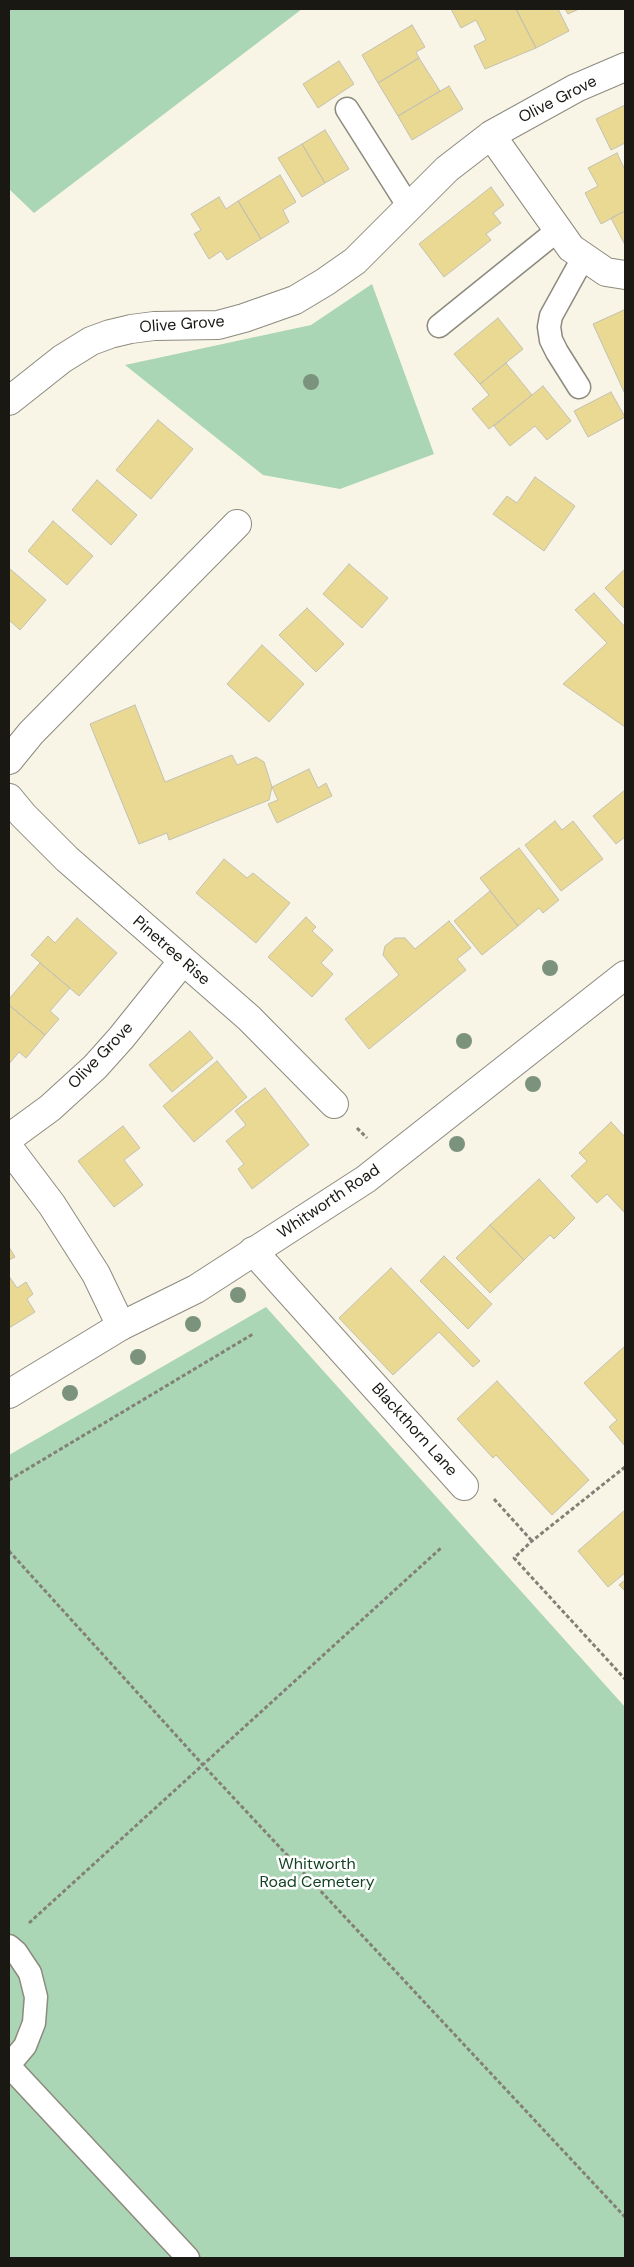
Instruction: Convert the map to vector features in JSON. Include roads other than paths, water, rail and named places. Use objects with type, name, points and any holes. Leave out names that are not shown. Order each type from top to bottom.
[{"type":"street","name":"Olive Grove","points":[[9,401],[62,358],[91,341],[110,334],[154,326],[218,325],[295,300],[355,261],[447,169],[491,135],[576,88],[625,67]]},
{"type":"street","points":[[491,135],[571,248],[606,272],[625,275]]},
{"type":"street","points":[[9,760],[31,732],[237,524]]},
{"type":"street","name":"Pinetree Rise","points":[[9,798],[23,815],[67,859],[182,962],[249,1018],[334,1104]]},
{"type":"street","name":"Olive Grove","points":[[9,1138],[50,1108],[95,1067],[121,1038],[182,962]]},
{"type":"street","name":"Whitworth Road","points":[[9,1394],[121,1326],[196,1288],[366,1179],[625,975]]},
{"type":"street","points":[[9,1148],[52,1205],[81,1251],[98,1279],[121,1326]]},
{"type":"street","name":"Blackthorn Lane","points":[[253,1251],[464,1486]]},
{"type":"lane","points":[[347,109],[409,207]]},
{"type":"lane","points":[[438,326],[558,230]]},
{"type":"lane","points":[[578,387],[551,340],[549,327],[551,316],[583,258]]},
{"type":"lane","points":[[9,1946],[16,1952],[30,1974],[36,1998],[34,2023],[25,2046],[9,2065],[188,2258]]},
{"type":"park label","name":"Whitworth Road Cemetery","points":[[317,1874]]}]
